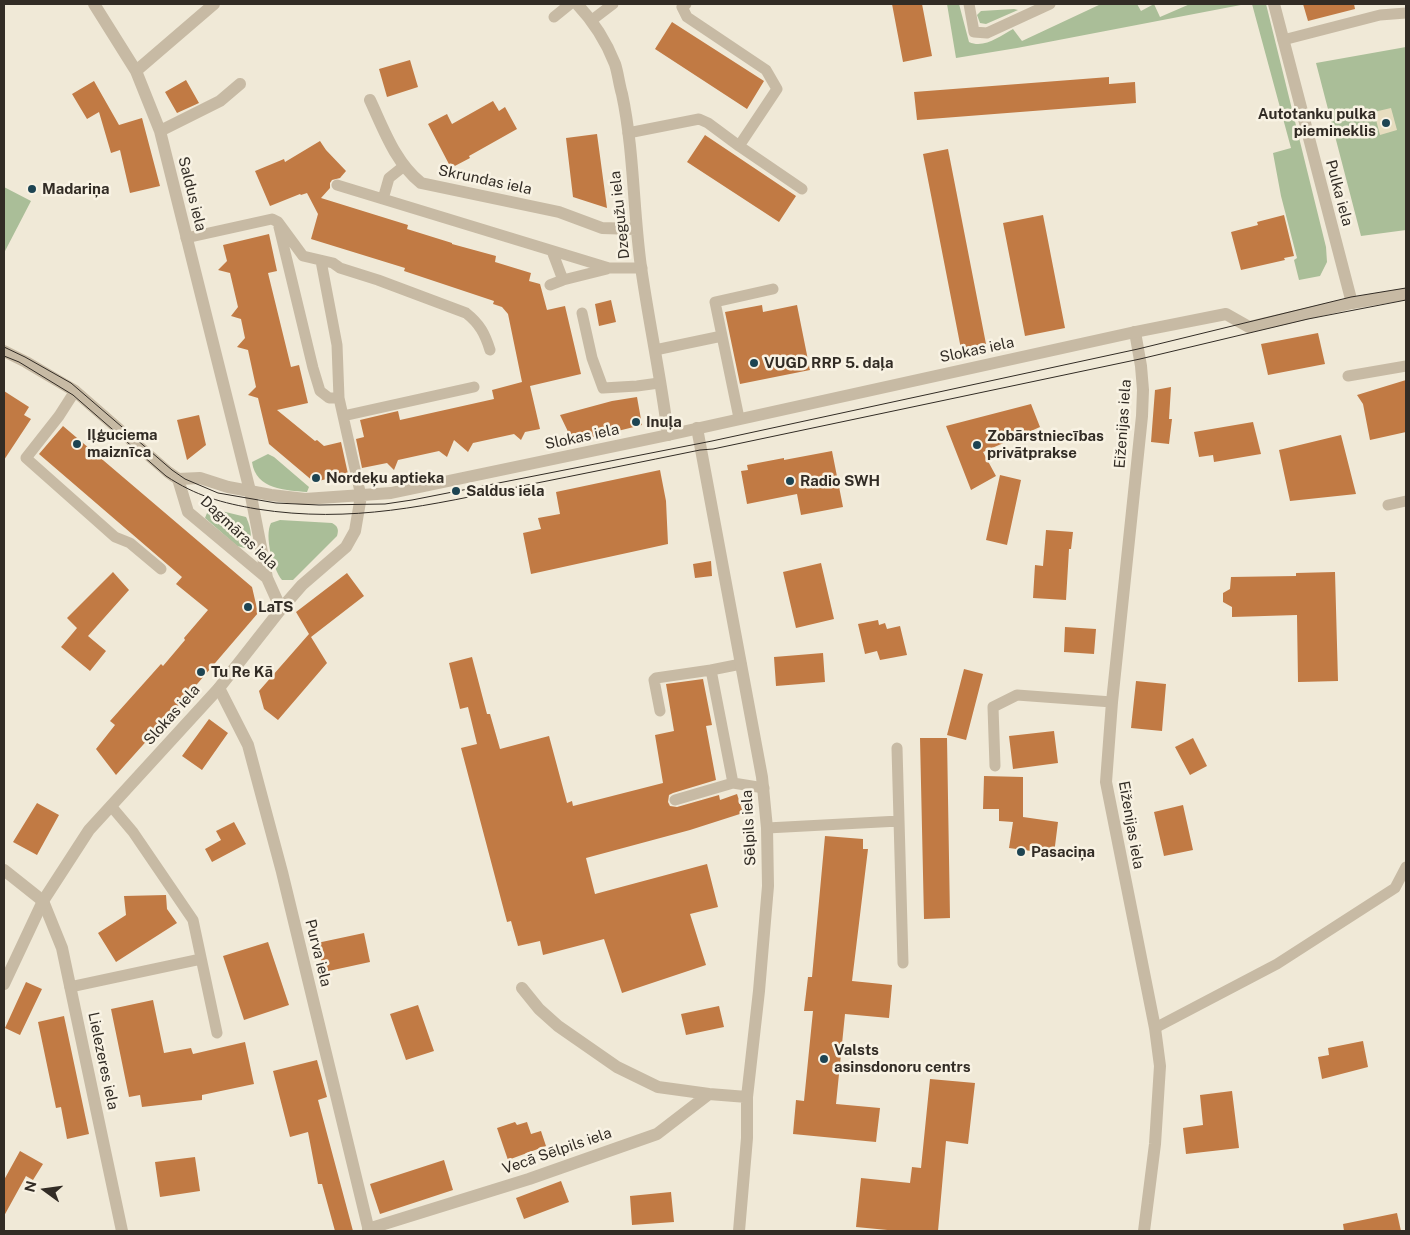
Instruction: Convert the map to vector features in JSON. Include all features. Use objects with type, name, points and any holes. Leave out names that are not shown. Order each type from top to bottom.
[{"type":"street","name":"Saldus iela","points":[[94,4],[136,71],[160,131],[250,491],[267,578]]},
{"type":"street","points":[[136,71],[214,4]]},
{"type":"street","name":"Dzegužu iela","points":[[577,4],[592,20],[615,65],[628,133],[636,229],[668,435]]},
{"type":"street","name":"Pulka iela","points":[[1274,4],[1352,303]]},
{"type":"street","points":[[160,131],[220,102],[240,84]]},
{"type":"street","name":"Skrundas iela","points":[[370,100],[391,145],[409,173],[421,183],[560,212],[602,228],[636,229]]},
{"type":"street","name":"Slokas iela","points":[[4,984],[43,901],[89,830],[218,688],[302,585],[346,547],[355,531],[361,496],[409,490],[1135,332],[1226,314],[1249,326],[1352,303],[1406,294]]},
{"type":"street","name":"Eiženijas iela","points":[[1135,332],[1141,366],[1143,390],[1142,416],[1112,702],[1106,782],[1160,1066],[1155,1144],[1144,1231]]},
{"type":"street","points":[[4,352],[33,366],[75,391],[178,480]]},
{"type":"street","name":"Sēlpils iela","points":[[697,428],[764,788],[767,828],[768,886],[747,1097],[747,1138],[739,1231]]},
{"type":"street","name":"Dagmāras iela","points":[[281,609],[267,578],[188,512],[178,480],[200,478],[212,483],[250,491],[306,499],[361,496]]},
{"type":"street","name":"Purva iela","points":[[218,688],[248,745],[282,872],[369,1230]]},
{"type":"street","points":[[4,870],[43,901]]},
{"type":"street","name":"Lielezeres iela","points":[[43,901],[62,948],[122,1231]]},
{"type":"street","points":[[522,988],[539,1009],[558,1026],[617,1067],[658,1087],[747,1097]]},
{"type":"street","name":"Vecā Sēlpils iela","points":[[369,1230],[529,1179],[657,1134],[708,1094]]},
{"type":"lane","points":[[554,17],[570,4]]},
{"type":"lane","points":[[592,20],[613,4]]},
{"type":"lane","points":[[969,4],[974,32],[987,33],[1050,4]]},
{"type":"lane","points":[[681,5],[688,17],[766,70],[777,89],[739,146]]},
{"type":"lane","points":[[1283,40],[1379,9],[1406,13]]},
{"type":"lane","points":[[628,133],[704,120],[802,189]]},
{"type":"lane","points":[[383,199],[390,178],[404,166]]},
{"type":"lane","points":[[337,185],[609,268]]},
{"type":"lane","points":[[186,238],[272,219],[278,222],[303,256]]},
{"type":"lane","points":[[278,222],[320,391],[329,398],[339,398]]},
{"type":"lane","points":[[552,251],[563,280]]},
{"type":"lane","points":[[289,264],[294,257],[303,256],[334,264],[340,268],[460,310],[476,321],[483,329],[490,350]]},
{"type":"lane","points":[[321,261],[337,345],[339,398],[361,496]]},
{"type":"lane","points":[[550,285],[609,268],[642,268]]},
{"type":"lane","points":[[739,418],[715,302],[773,289]]},
{"type":"lane","points":[[582,313],[592,358],[603,388],[660,383]]},
{"type":"lane","points":[[655,350],[722,336]]},
{"type":"lane","points":[[1348,376],[1406,366]]},
{"type":"lane","points":[[343,416],[474,387]]},
{"type":"lane","points":[[75,391],[59,416],[26,458],[115,537],[130,543],[161,569]]},
{"type":"lane","points":[[1388,505],[1406,501]]},
{"type":"lane","points":[[660,711],[654,680],[656,678],[741,664]]},
{"type":"lane","points":[[711,670],[732,783]]},
{"type":"lane","points":[[995,766],[993,707],[1017,695],[1112,702]]},
{"type":"lane","points":[[897,748],[904,964]]},
{"type":"lane","points":[[675,800],[732,783],[764,788]]},
{"type":"lane","points":[[111,806],[133,832],[193,920],[217,1033]]},
{"type":"lane","points":[[767,828],[899,821]]},
{"type":"lane","points":[[1154,1028],[1277,964],[1395,888],[1406,867]]},
{"type":"lane","points":[[70,987],[201,960]]},
{"type":"green space","points":[[947,4],[959,4],[969,42],[980,44],[992,41],[1013,29],[1022,41],[1101,4],[1137,4],[1141,11],[1154,4],[1160,17],[1190,4],[1246,4],[956,58]]},
{"type":"green space","points":[[1252,4],[1266,4],[1326,247],[1327,262],[1320,276],[1299,280],[1294,260],[1297,258],[1281,196],[1273,153],[1291,148]]},
{"type":"green space","points":[[1018,10],[986,24],[980,23],[977,15],[981,11]]},
{"type":"green space","points":[[1406,47],[1406,230],[1361,236],[1316,63]]},
{"type":"green space","points":[[4,187],[31,201],[4,253]]},
{"type":"green space","points":[[268,454],[309,487],[307,492],[273,487],[259,478],[252,462]]},
{"type":"green space","points":[[209,508],[246,517],[251,538],[245,548],[237,546],[205,518]]},
{"type":"green space","points":[[280,520],[332,523],[336,525],[338,530],[337,536],[293,580],[282,580],[270,552],[269,529],[271,523]]},
{"type":"shaded area","points":[[1391,108],[1397,130],[1380,135],[1374,112]]},
{"type":"building","points":[[892,4],[922,4],[932,56],[903,62]]},
{"type":"building","points":[[1303,4],[1354,4],[1355,9],[1308,21]]},
{"type":"building","points":[[672,22],[764,81],[747,109],[655,49]]},
{"type":"building","points":[[410,60],[418,87],[387,97],[379,69]]},
{"type":"building","points":[[1109,77],[1109,84],[1135,82],[1136,103],[917,120],[914,92]]},
{"type":"building","points":[[186,80],[199,103],[177,113],[165,92]]},
{"type":"building","points":[[94,81],[119,125],[142,118],[160,186],[130,193],[120,150],[111,153],[99,112],[87,119],[72,94]]},
{"type":"building","points":[[493,101],[499,111],[505,107],[517,129],[451,168],[428,124],[447,114],[452,124]]},
{"type":"building","points":[[597,134],[607,208],[573,197],[566,138]]},
{"type":"building","points":[[705,135],[796,196],[779,222],[687,162]]},
{"type":"building","points":[[320,141],[346,171],[340,178],[332,180],[330,188],[321,198],[408,225],[407,229],[452,244],[496,256],[495,262],[531,273],[529,281],[540,284],[547,310],[565,306],[581,374],[530,386],[540,429],[525,432],[521,440],[514,434],[473,443],[468,452],[454,440],[447,457],[439,451],[398,460],[394,470],[387,463],[362,468],[356,439],[364,437],[360,420],[398,411],[400,420],[494,399],[492,390],[522,382],[508,314],[502,307],[493,304],[494,301],[404,271],[405,268],[311,239],[318,214],[307,193],[270,206],[255,171],[284,159],[285,162]]},
{"type":"building","points":[[948,149],[986,344],[961,349],[923,154]]},
{"type":"building","points":[[1043,215],[1065,328],[1025,336],[1003,223]]},
{"type":"building","points":[[1284,215],[1294,256],[1284,258],[1285,260],[1241,270],[1231,232],[1258,225],[1257,222]]},
{"type":"building","points":[[269,234],[277,271],[268,273],[291,367],[299,365],[308,403],[277,410],[315,441],[317,440],[324,446],[341,442],[348,474],[314,482],[269,444],[258,398],[248,395],[256,387],[248,350],[237,347],[245,338],[241,319],[231,316],[238,307],[230,273],[218,270],[227,261],[223,245]]},
{"type":"building","points":[[611,300],[616,322],[599,326],[595,304]]},
{"type":"building","points":[[762,305],[763,312],[797,305],[810,370],[740,384],[725,312]]},
{"type":"building","points":[[1318,333],[1325,364],[1268,375],[1261,344]]},
{"type":"building","points":[[1406,380],[1406,432],[1370,440],[1363,404],[1357,395]]},
{"type":"building","points":[[1171,387],[1169,419],[1172,419],[1169,444],[1151,442],[1155,390]]},
{"type":"building","points":[[4,391],[29,407],[24,415],[31,419],[4,460]]},
{"type":"building","points":[[637,397],[642,425],[573,442],[560,415],[612,401]]},
{"type":"building","name":"Zobārstniecības privātprakse","points":[[1031,404],[1040,427],[983,452],[996,476],[971,490],[946,426]]},
{"type":"building","points":[[199,415],[206,445],[187,460],[177,420]]},
{"type":"building","points":[[1253,422],[1261,454],[1214,462],[1213,455],[1199,457],[1194,432]]},
{"type":"building","points":[[63,426],[252,587],[258,613],[116,775],[96,749],[115,725],[110,721],[161,664],[163,666],[208,610],[176,584],[182,577],[39,454]]},
{"type":"building","points":[[1341,435],[1356,494],[1290,501],[1279,450]]},
{"type":"building","name":"Radio SWH","points":[[832,451],[843,507],[801,515],[797,494],[747,504],[741,471],[748,470],[747,465]]},
{"type":"building","points":[[660,470],[666,501],[668,544],[531,574],[523,533],[541,529],[538,518],[560,514],[556,492]]},
{"type":"building","points":[[1000,475],[1021,480],[1007,545],[986,540]]},
{"type":"building","points":[[1046,530],[1073,532],[1071,549],[1069,549],[1066,600],[1033,598],[1035,565],[1043,566]]},
{"type":"building","points":[[711,561],[712,576],[695,578],[693,564]]},
{"type":"building","points":[[821,563],[834,619],[796,628],[783,572]]},
{"type":"building","points":[[113,572],[129,590],[88,636],[106,651],[90,671],[61,647],[77,628],[67,618]]},
{"type":"building","points":[[1335,572],[1338,681],[1298,682],[1297,615],[1232,617],[1232,607],[1223,602],[1223,593],[1230,589],[1231,577],[1296,576],[1296,573]]},
{"type":"building","points":[[347,573],[364,596],[311,637],[327,663],[278,720],[264,709],[259,691],[309,634],[296,612]]},
{"type":"building","points":[[878,620],[879,625],[885,623],[887,629],[900,626],[907,655],[880,660],[877,651],[865,654],[858,624]]},
{"type":"building","points":[[1065,627],[1096,629],[1094,654],[1064,652]]},
{"type":"building","points":[[823,653],[825,682],[776,686],[774,657]]},
{"type":"building","points":[[472,657],[487,714],[490,714],[500,749],[549,736],[567,803],[572,801],[573,806],[663,783],[655,735],[674,731],[666,684],[703,679],[712,725],[706,726],[716,780],[673,793],[669,795],[668,802],[670,806],[677,807],[719,795],[720,800],[737,794],[743,813],[690,830],[586,858],[595,894],[707,864],[718,907],[690,914],[706,965],[622,993],[604,939],[543,955],[540,941],[518,946],[511,921],[507,922],[461,748],[477,744],[468,707],[460,709],[449,663]]},
{"type":"building","points":[[964,669],[983,674],[966,740],[947,735]]},
{"type":"building","points":[[1136,681],[1166,684],[1162,731],[1131,728]]},
{"type":"building","points":[[209,719],[228,733],[202,770],[182,756]]},
{"type":"building","points":[[1054,731],[1058,763],[1013,769],[1009,736]]},
{"type":"building","points":[[920,738],[947,738],[950,918],[924,919]]},
{"type":"building","points":[[1193,738],[1207,766],[1190,775],[1175,747]]},
{"type":"building","points":[[984,776],[1023,777],[1023,817],[1058,822],[1054,854],[1009,848],[1013,822],[999,821],[999,809],[983,809]]},
{"type":"building","points":[[37,803],[59,815],[37,855],[13,842]]},
{"type":"building","points":[[1183,805],[1193,850],[1164,856],[1154,812]]},
{"type":"building","points":[[234,822],[246,844],[212,862],[205,849],[221,840],[216,831]]},
{"type":"building","points":[[825,836],[863,839],[863,849],[868,849],[852,981],[892,985],[889,1018],[845,1014],[836,1104],[880,1108],[876,1142],[793,1134],[796,1100],[804,1101],[813,1011],[804,1011],[808,977],[812,977]]},
{"type":"building","points":[[166,895],[167,909],[177,923],[116,962],[98,933],[126,915],[124,896]]},
{"type":"building","points":[[364,933],[370,962],[324,972],[317,943]]},
{"type":"building","points":[[268,942],[289,1005],[244,1020],[223,956]]},
{"type":"building","points":[[26,982],[42,989],[20,1035],[5,1028]]},
{"type":"building","points":[[153,1000],[164,1053],[191,1048],[193,1054],[245,1042],[254,1084],[202,1095],[202,1100],[142,1107],[140,1095],[129,1097],[111,1009]]},
{"type":"building","points":[[418,1005],[434,1051],[406,1060],[390,1014]]},
{"type":"building","points":[[719,1006],[724,1027],[686,1035],[681,1014]]},
{"type":"building","points":[[64,1016],[89,1134],[67,1139],[61,1107],[56,1108],[38,1022]]},
{"type":"building","points":[[1363,1041],[1368,1067],[1322,1079],[1318,1057],[1329,1055],[1328,1048]]},
{"type":"building","points":[[317,1060],[327,1097],[318,1100],[353,1231],[335,1231],[322,1184],[318,1184],[308,1132],[290,1137],[273,1071]]},
{"type":"building","points":[[930,1079],[975,1083],[968,1144],[946,1141],[938,1231],[898,1231],[856,1227],[861,1178],[910,1183],[912,1167],[921,1168]]},
{"type":"building","points":[[1232,1091],[1239,1148],[1186,1154],[1183,1128],[1203,1125],[1200,1095]]},
{"type":"building","points":[[515,1122],[517,1125],[527,1122],[531,1134],[541,1131],[546,1146],[508,1160],[497,1128]]},
{"type":"building","points":[[20,1151],[43,1164],[33,1180],[26,1176],[4,1216],[4,1180]]},
{"type":"building","points":[[195,1157],[200,1191],[160,1197],[155,1162]]},
{"type":"building","points":[[444,1160],[453,1190],[380,1214],[370,1184]]},
{"type":"building","points":[[561,1181],[569,1202],[524,1219],[516,1198]]},
{"type":"building","points":[[671,1192],[674,1222],[632,1225],[630,1196]]},
{"type":"building","points":[[1397,1213],[1401,1231],[1344,1231],[1343,1224]]},
{"type":"tram line","points":[[4,347],[71,383],[172,470],[185,479],[218,493],[276,503],[319,505],[385,504],[712,441],[1138,349],[1351,297],[1406,288]]},
{"type":"tram line","points":[[4,356],[19,362],[73,395],[166,476],[199,494],[257,509],[292,513],[358,513],[423,506],[700,450],[713,449],[1140,359],[1308,319],[1406,300]]},
{"type":"place","name":"Autotanku pulka piemineklis","points":[[1386,123]]},
{"type":"place","name":"Madariņa","points":[[32,189]]},
{"type":"place","name":"VUGD RRP 5. daļa","points":[[754,363]]},
{"type":"place","name":"Inuļa","points":[[636,422]]},
{"type":"place","name":"Iļģuciema maiznīca","points":[[77,444]]},
{"type":"place","name":"Zobārstniecības privātprakse","points":[[977,445]]},
{"type":"place","name":"Nordeķu aptieka","points":[[316,478]]},
{"type":"place","name":"Radio SWH","points":[[790,481]]},
{"type":"place","name":"Saldus iela","points":[[456,491]]},
{"type":"place","name":"LaTS","points":[[248,607]]},
{"type":"place","name":"Tu Re Kā","points":[[201,672]]},
{"type":"place","name":"Pasaciņa","points":[[1021,852]]},
{"type":"place","name":"Valsts asinsdonoru centrs","points":[[824,1059]]}]
